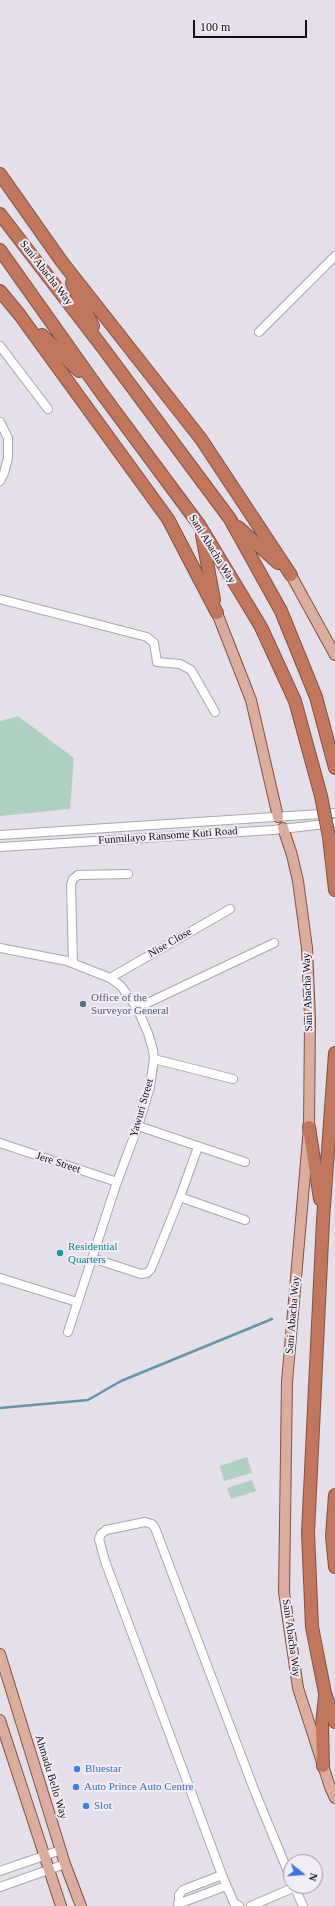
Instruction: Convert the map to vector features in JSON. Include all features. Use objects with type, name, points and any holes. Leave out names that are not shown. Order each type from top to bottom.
[{"type":"highway","points":[[0,174],[62,262],[201,439],[291,575]]},
{"type":"highway","name":"Sani Abacha Way","points":[[0,214],[103,348],[230,519],[284,618],[316,697],[335,768]]},
{"type":"highway","name":"Sani Abacha Way","points":[[0,250],[100,391],[200,526],[260,627],[295,701],[322,796],[329,837],[335,890]]},
{"type":"highway","points":[[62,262],[103,348]]},
{"type":"highway","points":[[0,291],[19,314],[168,519],[217,612]]},
{"type":"highway","points":[[19,314],[100,391]]},
{"type":"highway","points":[[230,519],[291,575]]},
{"type":"highway","points":[[200,526],[217,612]]},
{"type":"highway","name":"Sani Abacha Way","points":[[335,1053],[323,1220],[308,1533],[312,1627],[325,1693],[335,1722]]},
{"type":"highway","points":[[308,1128],[323,1220]]},
{"type":"highway","points":[[335,1495],[332,1536],[335,1568]]},
{"type":"highway","points":[[323,1766],[322,1725],[325,1693]]},
{"type":"main road","points":[[291,575],[335,655]]},
{"type":"main road","points":[[217,612],[251,700],[278,817]]},
{"type":"main road","name":"Sani Abacha Way","points":[[283,828],[292,855],[298,881],[307,948],[310,1019],[308,1128],[287,1382],[284,1592],[298,1688],[335,1798]]},
{"type":"main road","name":"Ahmadu Bello Way","points":[[0,1654],[60,1850],[81,1906]]},
{"type":"main road","points":[[0,1720],[61,1906]]},
{"type":"street","points":[[259,332],[335,256]]},
{"type":"street","points":[[0,346],[48,410]]},
{"type":"street","points":[[0,422],[8,438],[8,458],[4,474],[0,481]]},
{"type":"street","points":[[0,599],[147,637],[154,643],[157,662],[180,664],[191,670],[215,712]]},
{"type":"street","name":"Funmilayo Ransome Kuti Road","points":[[0,835],[335,813]]},
{"type":"street","name":"Funmilayo Ransome Kuti Road","points":[[0,847],[283,828],[335,823]]},
{"type":"street","points":[[73,963],[71,885],[73,878],[78,875],[128,874]]},
{"type":"street","name":"Nise Close","points":[[110,978],[230,909]]},
{"type":"street","points":[[137,1008],[274,943]]},
{"type":"street","name":"Yawuri Street","points":[[0,948],[73,963],[110,978],[120,986],[137,1008],[148,1033],[154,1059],[150,1087],[138,1126],[117,1182],[68,1332]]},
{"type":"street","points":[[154,1059],[232,1079]]},
{"type":"street","points":[[138,1126],[245,1162]]},
{"type":"street","name":"Jere Street","points":[[0,1143],[117,1182]]},
{"type":"street","points":[[92,1258],[141,1274],[148,1273],[180,1197],[198,1146]]},
{"type":"street","points":[[180,1197],[245,1220]]},
{"type":"street","points":[[0,1278],[77,1302]]},
{"type":"street","points":[[239,1906],[234,1903],[226,1886],[104,1562],[99,1539],[101,1534],[106,1530],[145,1522],[152,1524],[155,1528],[255,1792],[283,1860]]},
{"type":"street","points":[[0,1871],[60,1850]]},
{"type":"street","points":[[0,1887],[49,1871],[65,1864]]},
{"type":"street","points":[[222,1875],[183,1890],[179,1895],[178,1905],[226,1886]]},
{"type":"street","points":[[251,1906],[283,1892]]},
{"type":"street","points":[[297,1894],[303,1906]]},
{"type":"green space","points":[[18,716],[74,758],[70,809],[0,816],[0,721]]},
{"type":"green space","points":[[247,1457],[252,1473],[224,1481],[220,1466]]},
{"type":"green space","points":[[252,1480],[256,1491],[231,1499],[227,1488]]},
{"type":"waterway","points":[[0,1408],[88,1400],[121,1381],[272,1319]]},
{"type":"place","name":"Office of the Surveyor General","points":[[83,1004]]},
{"type":"place","name":"Residential Quarters","points":[[60,1253]]},
{"type":"place","name":"Bluestar","points":[[77,1769]]},
{"type":"place","name":"Auto Prince Auto Centre","points":[[76,1787]]},
{"type":"place","name":"Slot","points":[[86,1806]]}]
